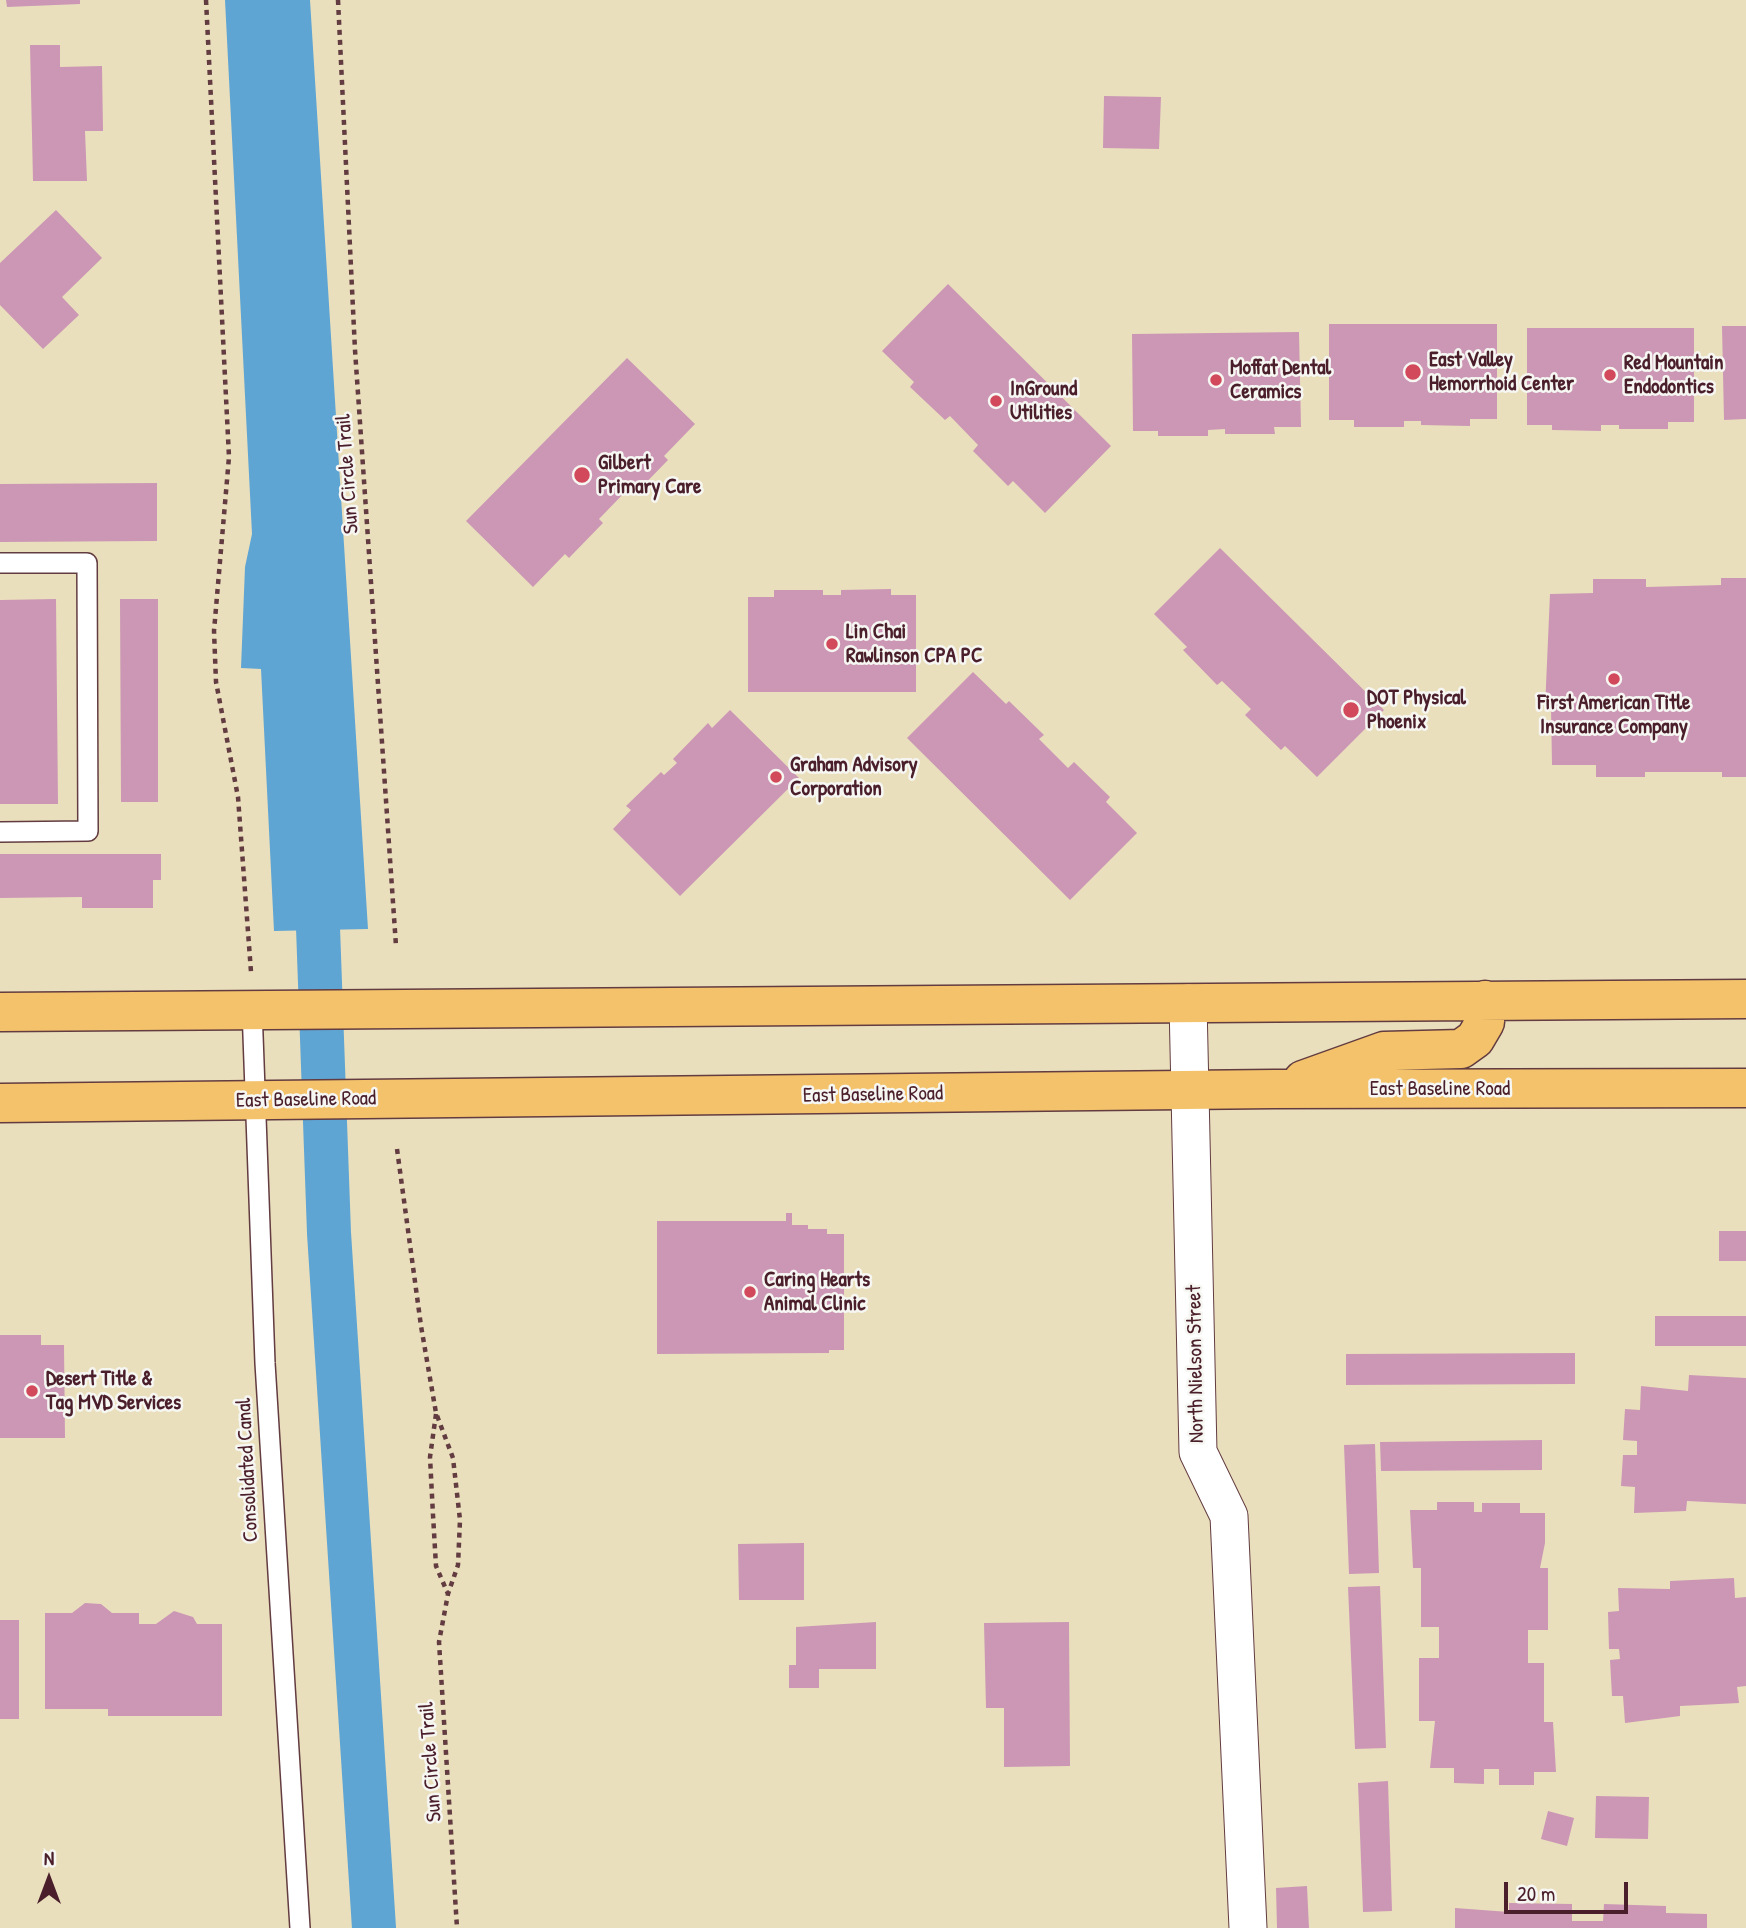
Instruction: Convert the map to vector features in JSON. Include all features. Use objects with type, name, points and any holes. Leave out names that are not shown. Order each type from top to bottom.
[{"type":"main road","points":[[0,1012],[252,1008],[1746,999]]},
{"type":"main road","points":[[1274,1089],[1384,1051],[1461,1049],[1475,1039],[1485,1023],[1485,1000]]},
{"type":"main road","name":"East Baseline Road","points":[[0,1103],[1274,1089],[1746,1088]]},
{"type":"street","name":"North Nielson Street","points":[[1188,1003],[1198,1452],[1229,1516],[1248,1928]]},
{"type":"lane","points":[[0,563],[87,563],[88,831],[0,832]]},
{"type":"lane","name":"Consolidated Canal","points":[[252,1008],[265,1363],[300,1928]]},
{"type":"path","points":[[206,0],[229,457],[214,631],[216,682],[238,797],[248,907],[252,1008]]},
{"type":"path","name":"Sun Circle Trail","points":[[338,0],[355,350],[396,946]]},
{"type":"path","name":"Sun Circle Trail","points":[[397,1149],[404,1212],[436,1413],[453,1458],[460,1520],[458,1565],[448,1594],[439,1642],[457,1928]]},
{"type":"path","name":"Sun Circle Trail","points":[[436,1413],[430,1457],[436,1566],[448,1594]]},
{"type":"water","points":[[225,0],[310,0],[368,929],[274,931],[261,669],[241,668],[245,567],[252,534]]},
{"type":"building","points":[[6,0],[80,0],[80,4],[7,7]]},
{"type":"building","points":[[30,45],[60,45],[60,67],[102,66],[103,131],[85,131],[87,181],[33,181]]},
{"type":"building","points":[[1104,96],[1161,97],[1159,149],[1103,148]]},
{"type":"building","points":[[56,210],[102,258],[62,297],[79,315],[43,349],[0,305],[0,263]]},
{"type":"building","name":"InGround Utilities","points":[[948,284],[1111,446],[1045,513],[1013,481],[1008,486],[973,451],[978,445],[950,416],[945,420],[910,387],[914,382],[882,351]]},
{"type":"building","name":"East Valley Hemorrhoid Center","points":[[1329,324],[1497,324],[1497,419],[1470,419],[1470,426],[1421,425],[1421,421],[1404,421],[1404,427],[1354,427],[1354,420],[1329,420]]},
{"type":"building","points":[[1722,326],[1746,326],[1746,419],[1724,420]]},
{"type":"building","name":"Red Mountain Endodontics","points":[[1527,328],[1694,328],[1694,422],[1668,422],[1668,429],[1619,429],[1619,425],[1601,425],[1601,431],[1552,430],[1552,425],[1527,425]]},
{"type":"building","name":"Moffat Dental Ceramics","points":[[1299,332],[1301,427],[1274,427],[1275,434],[1225,434],[1225,429],[1208,430],[1208,436],[1158,436],[1158,431],[1133,431],[1132,334]]},
{"type":"building","name":"Gilbert Primary Care","points":[[627,358],[695,424],[664,456],[668,460],[633,496],[627,490],[599,519],[603,523],[569,558],[565,554],[533,587],[466,521]]},
{"type":"building","points":[[157,483],[157,541],[0,542],[0,484]]},
{"type":"building","points":[[1220,548],[1384,710],[1317,777],[1285,746],[1281,750],[1245,715],[1251,709],[1222,681],[1217,685],[1183,650],[1187,647],[1154,614]]},
{"type":"building","name":"First American Title Insurance Company","points":[[1721,578],[1746,578],[1746,777],[1722,777],[1722,772],[1645,772],[1645,777],[1596,777],[1596,765],[1552,765],[1551,708],[1545,708],[1550,594],[1593,593],[1593,579],[1646,579],[1646,587],[1721,585]]},
{"type":"building","name":"Lin Chai Rawlinson CPA PC","points":[[891,589],[891,595],[916,595],[916,692],[748,692],[748,597],[774,597],[774,590],[823,590],[823,595],[841,595],[841,590]]},
{"type":"building","points":[[56,599],[58,804],[0,804],[0,600]]},
{"type":"building","points":[[120,599],[158,599],[158,802],[121,802]]},
{"type":"building","points":[[973,672],[1006,704],[1009,701],[1044,735],[1039,739],[1068,768],[1074,762],[1110,797],[1106,802],[1137,833],[1070,900],[907,738]]},
{"type":"building","points":[[730,710],[799,778],[680,896],[613,829],[631,810],[626,806],[661,772],[664,775],[677,763],[673,759],[708,723],[712,728]]},
{"type":"building","points":[[0,854],[161,854],[161,880],[153,880],[153,908],[82,908],[82,897],[0,898]]},
{"type":"building","name":"Caring Hearts Animal Clinic","points":[[786,1213],[792,1213],[792,1225],[808,1225],[808,1229],[827,1229],[827,1234],[844,1234],[844,1350],[829,1350],[829,1353],[657,1354],[657,1221],[786,1221]]},
{"type":"building","points":[[1719,1231],[1746,1231],[1746,1261],[1719,1261]]},
{"type":"building","points":[[1655,1316],[1746,1316],[1746,1346],[1655,1346]]},
{"type":"building","name":"Desert Title & Tag MVD Services","points":[[0,1335],[41,1335],[41,1345],[64,1345],[65,1438],[0,1438]]},
{"type":"building","points":[[1575,1353],[1575,1384],[1346,1385],[1346,1354]]},
{"type":"building","points":[[1689,1375],[1746,1378],[1746,1504],[1687,1501],[1686,1511],[1634,1513],[1635,1487],[1621,1486],[1623,1455],[1637,1455],[1637,1441],[1623,1440],[1625,1409],[1640,1410],[1641,1386],[1688,1391]]},
{"type":"building","points":[[1542,1440],[1542,1470],[1381,1471],[1380,1442]]},
{"type":"building","points":[[1375,1444],[1379,1573],[1349,1574],[1344,1445]]},
{"type":"building","points":[[1437,1502],[1474,1502],[1474,1512],[1482,1512],[1482,1503],[1520,1503],[1520,1513],[1545,1513],[1545,1543],[1540,1568],[1548,1568],[1548,1630],[1528,1630],[1528,1663],[1544,1663],[1544,1722],[1553,1722],[1556,1772],[1534,1772],[1534,1785],[1499,1785],[1499,1769],[1484,1769],[1484,1784],[1454,1783],[1454,1768],[1430,1768],[1435,1721],[1419,1721],[1419,1658],[1439,1658],[1439,1627],[1421,1627],[1421,1568],[1413,1568],[1410,1510],[1437,1510]]},
{"type":"building","points":[[804,1543],[804,1600],[739,1600],[738,1544]]},
{"type":"building","points":[[1734,1578],[1735,1598],[1746,1597],[1746,1686],[1737,1687],[1739,1703],[1680,1706],[1680,1716],[1625,1723],[1623,1696],[1612,1696],[1610,1660],[1620,1659],[1619,1649],[1609,1649],[1608,1612],[1619,1611],[1618,1588],[1670,1589],[1670,1581]]},
{"type":"building","points":[[1380,1586],[1386,1748],[1355,1749],[1348,1587]]},
{"type":"building","points":[[85,1603],[101,1604],[112,1613],[139,1613],[139,1624],[156,1624],[174,1611],[193,1617],[197,1624],[222,1624],[222,1716],[108,1716],[108,1709],[45,1709],[45,1613],[72,1613]]},
{"type":"building","points":[[0,1620],[19,1620],[19,1719],[0,1719]]},
{"type":"building","points":[[876,1622],[876,1669],[819,1669],[819,1688],[789,1688],[789,1665],[796,1665],[796,1627]]},
{"type":"building","points":[[1069,1622],[1070,1766],[1004,1767],[1004,1708],[986,1708],[984,1623]]},
{"type":"building","points":[[1388,1781],[1392,1911],[1363,1912],[1358,1783]]},
{"type":"building","points":[[1596,1796],[1649,1797],[1648,1839],[1595,1838]]},
{"type":"building","points":[[1548,1811],[1574,1818],[1567,1846],[1541,1839]]},
{"type":"building","points":[[1307,1886],[1309,1928],[1277,1928],[1276,1888]]},
{"type":"building","points":[[1509,1903],[1572,1904],[1572,1921],[1603,1921],[1604,1904],[1666,1906],[1666,1913],[1707,1914],[1707,1928],[1455,1928],[1455,1908],[1509,1912]]},
{"type":"waterway","points":[[316,872],[329,1233],[374,1928]]},
{"type":"place","name":"East Valley Hemorrhoid Center","points":[[1413,372]]},
{"type":"place","name":"Red Mountain Endodontics","points":[[1610,375]]},
{"type":"place","name":"Moffat Dental Ceramics","points":[[1216,380]]},
{"type":"place","name":"InGround Utilities","points":[[996,401]]},
{"type":"place","name":"Gilbert Primary Care","points":[[582,475]]},
{"type":"place","name":"Lin Chai Rawlinson CPA PC","points":[[832,644]]},
{"type":"place","name":"First American Title Insurance Company","points":[[1614,679]]},
{"type":"place","name":"DOT Physical Phoenix","points":[[1351,710]]},
{"type":"place","name":"Graham Advisory Corporation","points":[[776,777]]},
{"type":"place","name":"Caring Hearts Animal Clinic","points":[[750,1292]]},
{"type":"place","name":"Desert Title & Tag MVD Services","points":[[32,1391]]}]
